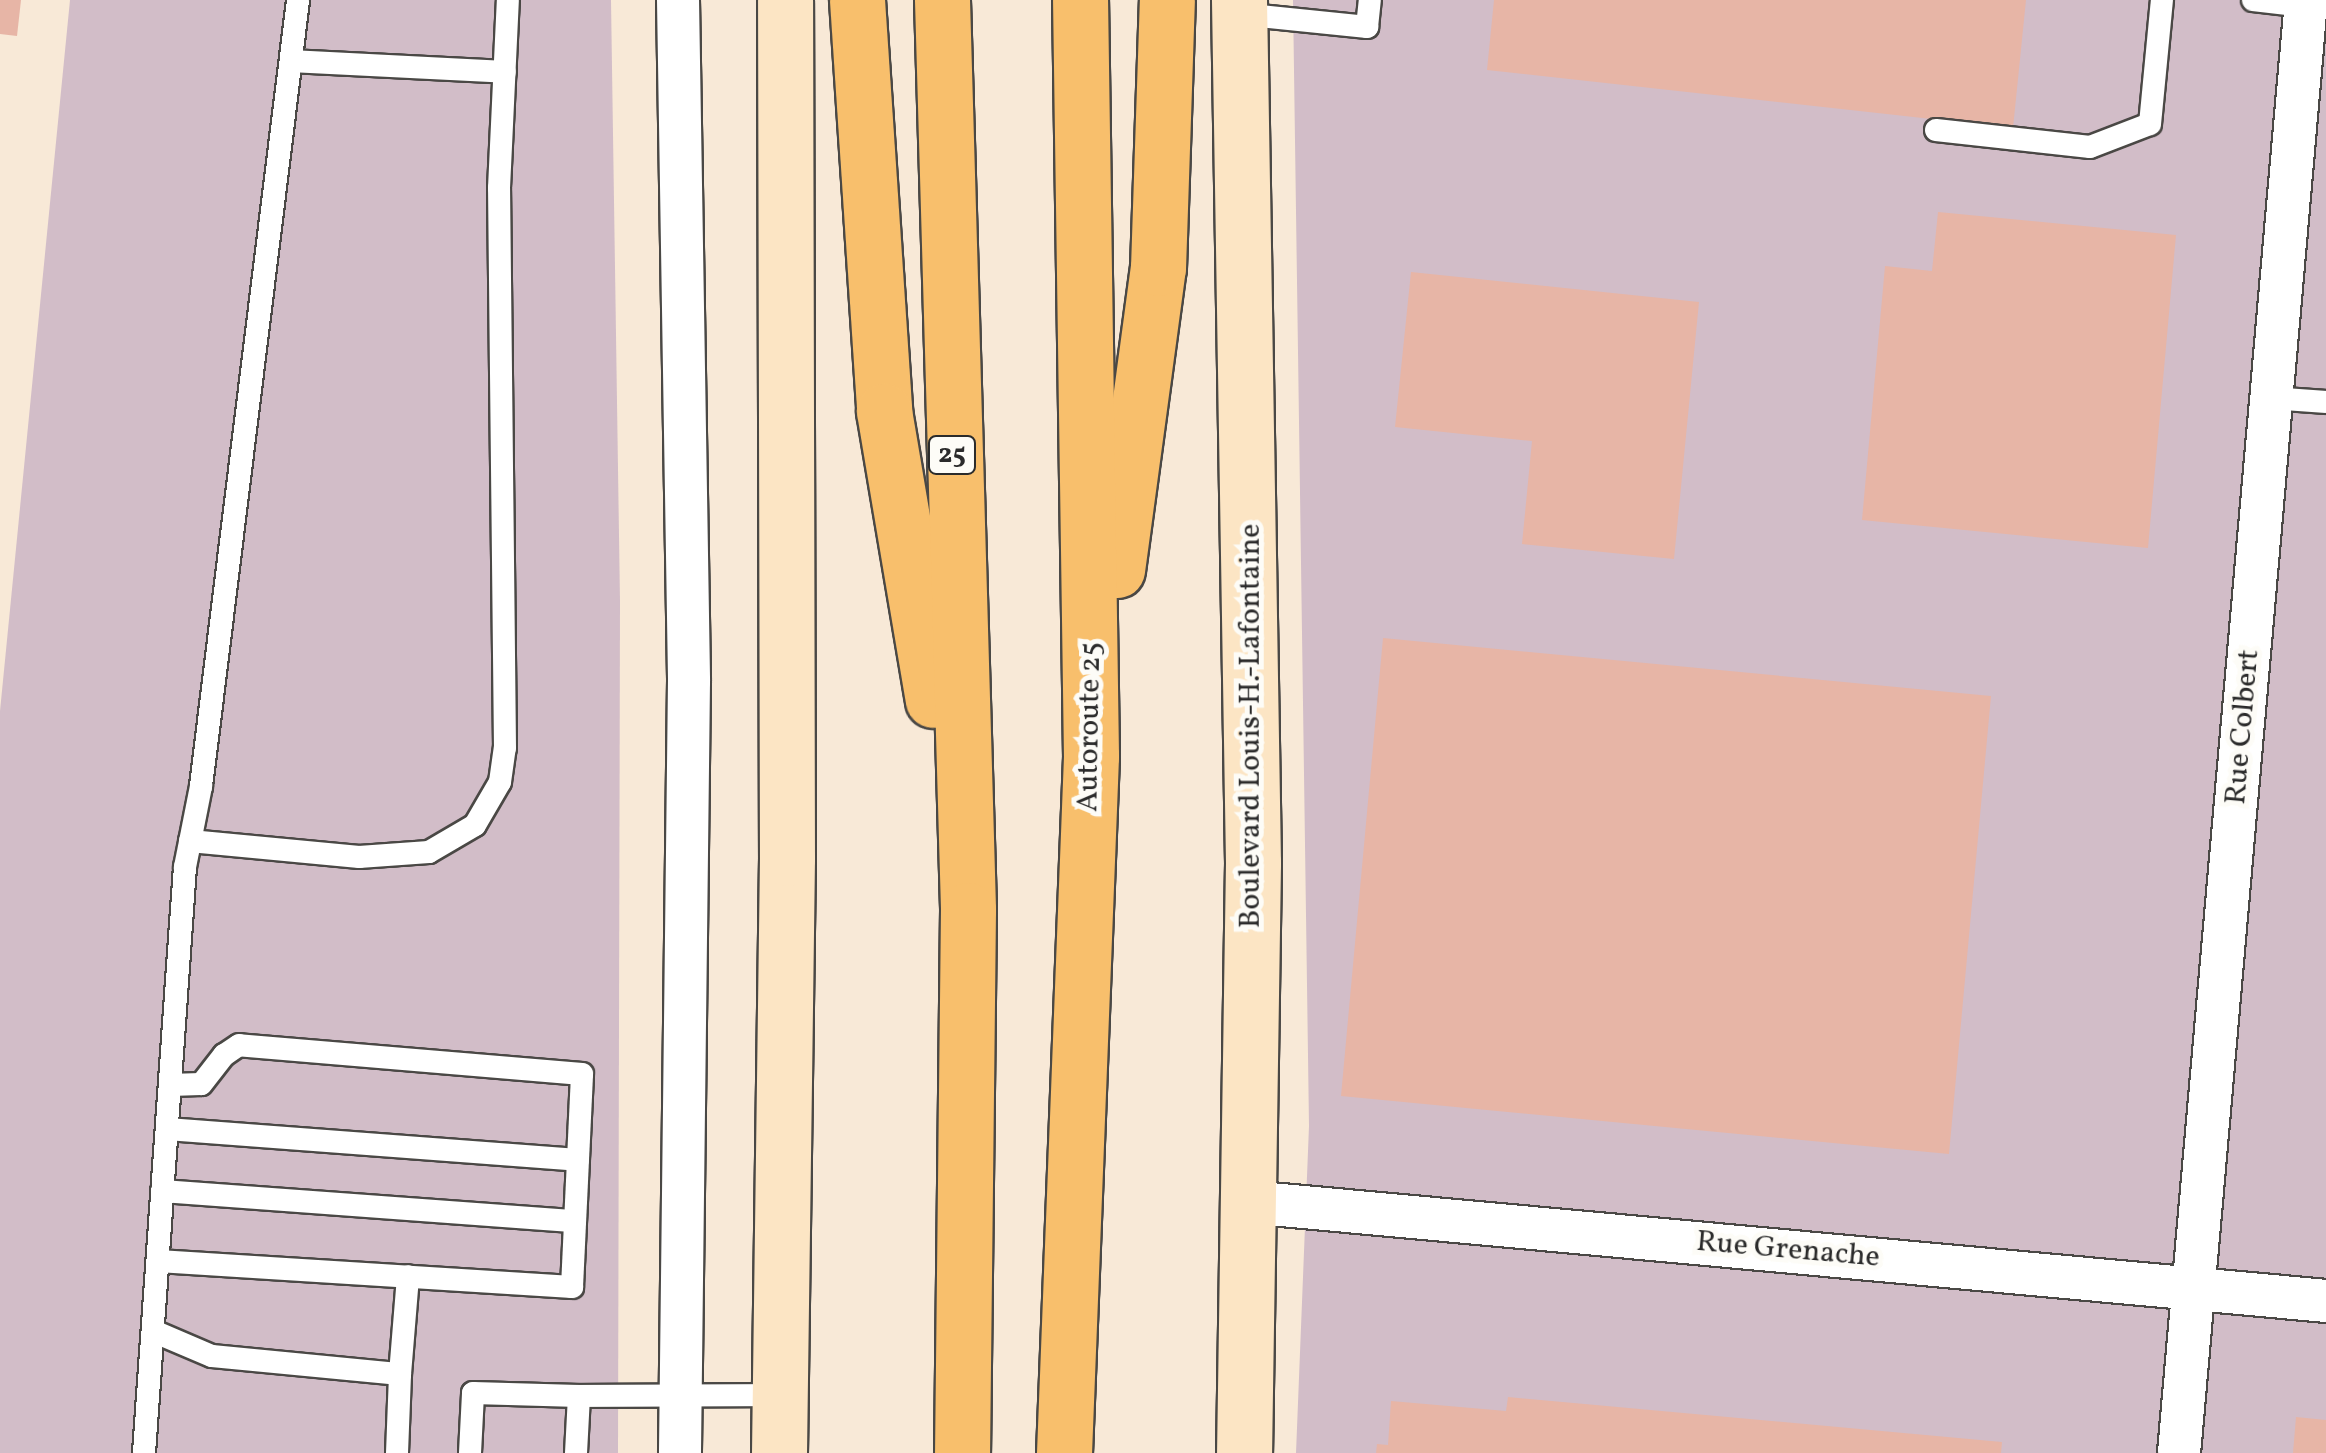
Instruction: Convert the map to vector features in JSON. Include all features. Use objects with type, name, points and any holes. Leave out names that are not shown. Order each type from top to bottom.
[{"type":"highway","points":[[857,0],[884,411],[968,910]]},
{"type":"highway","name":"25","points":[[942,0],[968,910],[962,1453]]},
{"type":"highway","name":"Autoroute 25","points":[[1064,1453],[1091,756],[1080,0]]},
{"type":"highway","points":[[1091,756],[1158,268],[1167,0]]},
{"type":"main road","points":[[779,1453],[787,858],[785,0]]},
{"type":"main road","name":"Boulevard Louis-H.-Lafontaine","points":[[1240,7],[1252,707],[1244,1453]]},
{"type":"street","points":[[678,0],[689,662],[680,1453]]},
{"type":"street","name":"Rue Colbert","points":[[2179,1453],[2305,3]]},
{"type":"street","name":"Rue Grenache","points":[[1249,1202],[2326,1301]]},
{"type":"lane","points":[[144,1453],[190,841],[204,767],[298,0]]},
{"type":"lane","points":[[190,841],[360,856],[417,854],[475,826],[500,782],[505,748],[499,188],[508,0]]},
{"type":"lane","points":[[1240,7],[1367,27],[1370,0]]},
{"type":"lane","points":[[1936,130],[2090,147],[2150,124],[2162,0]]},
{"type":"lane","points":[[2253,0],[2305,3]]},
{"type":"lane","points":[[290,61],[505,72]]},
{"type":"lane","points":[[2271,398],[2326,402]]},
{"type":"lane","points":[[158,1261],[572,1287],[582,1074],[239,1046],[224,1055],[201,1084],[170,1085]]},
{"type":"lane","points":[[167,1128],[578,1160]]},
{"type":"lane","points":[[162,1191],[575,1221]]},
{"type":"lane","points":[[397,1453],[408,1276]]},
{"type":"lane","points":[[153,1331],[212,1356],[400,1374]]},
{"type":"lane","points":[[470,1453],[473,1394],[780,1395]]},
{"type":"lane","points":[[576,1453],[579,1396]]},
{"type":"shaded area","points":[[70,0],[611,0],[620,602],[618,1453],[0,1453],[0,711]]},
{"type":"shaded area","points":[[1293,0],[2326,0],[2326,1453],[1296,1453],[1309,1126]]},
{"type":"building","points":[[0,0],[21,0],[17,36],[0,34]]},
{"type":"building","points":[[1494,0],[2026,0],[2013,128],[1487,70]]},
{"type":"building","points":[[1938,212],[2176,235],[2148,548],[1862,520],[1885,266],[1932,271]]},
{"type":"building","points":[[1411,272],[1699,302],[1674,559],[1522,544],[1532,441],[1395,427]]},
{"type":"building","points":[[1383,638],[1991,696],[1949,1154],[1341,1096]]},
{"type":"building","points":[[1508,1397],[2002,1442],[2001,1453],[1376,1453],[1377,1444],[1388,1445],[1391,1401],[1506,1411]]},
{"type":"building","points":[[2296,1417],[2326,1420],[2326,1453],[2293,1453]]}]
